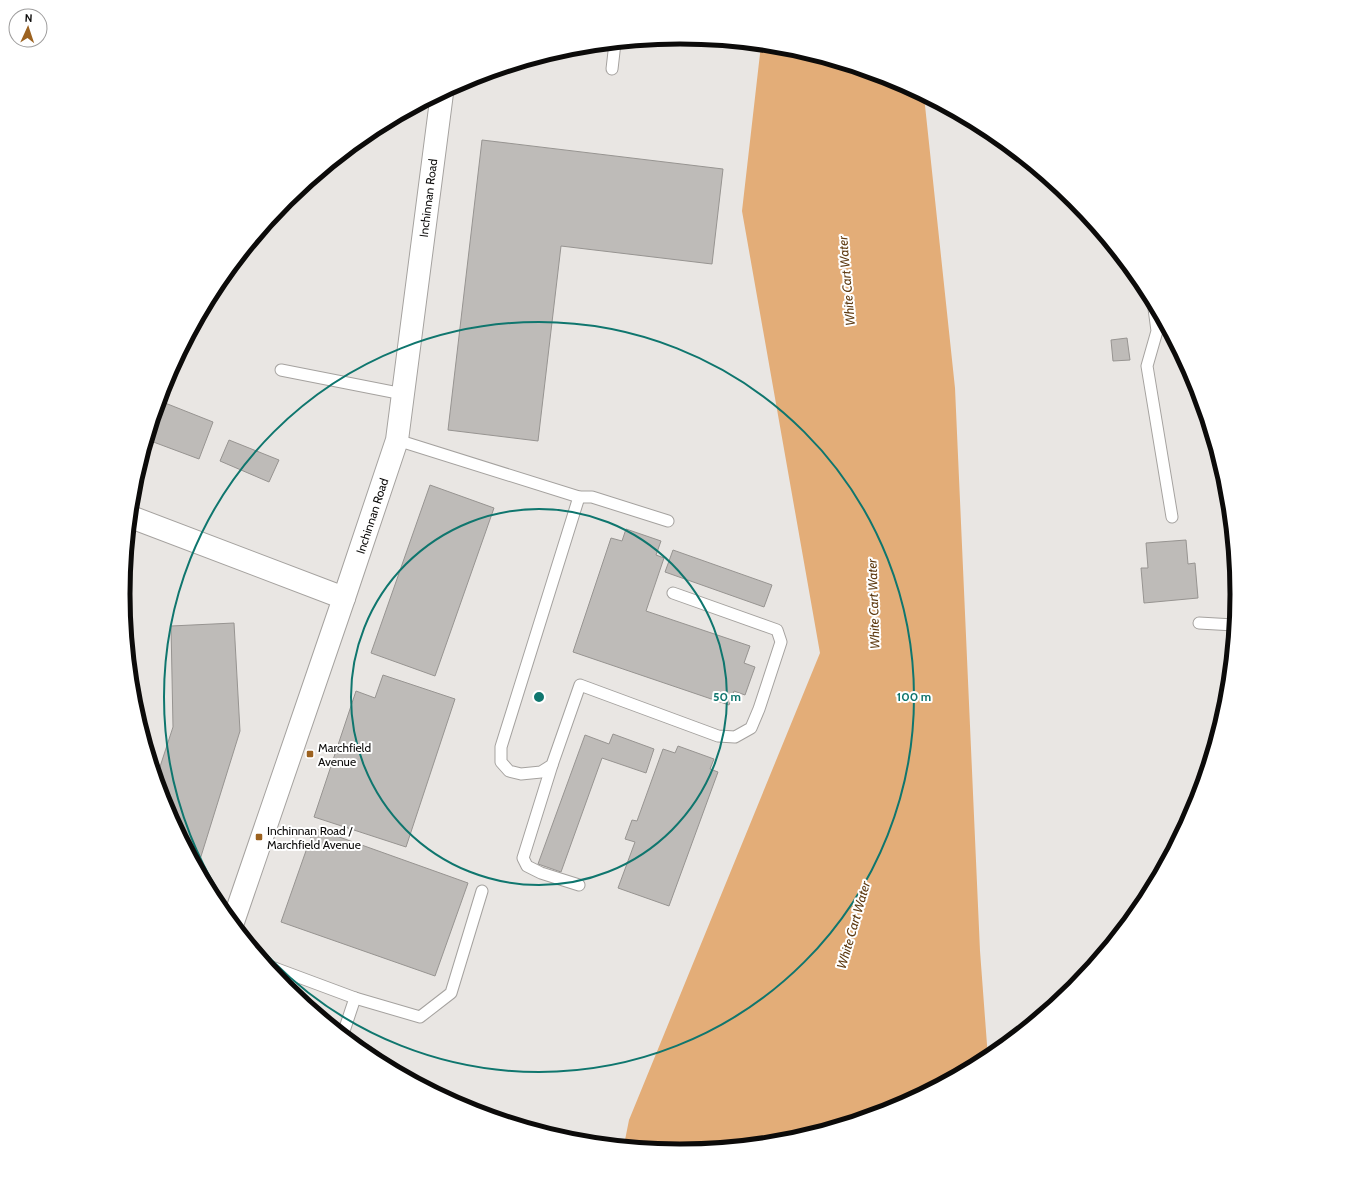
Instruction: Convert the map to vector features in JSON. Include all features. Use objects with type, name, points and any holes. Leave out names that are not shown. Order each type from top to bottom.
[{"type":"street","name":"Inchinnan Road","points":[[234,916],[397,440],[441,99]]},
{"type":"street","points":[[136,519],[344,598]]},
{"type":"lane","points":[[612,69],[614,48]]},
{"type":"lane","points":[[1155,316],[1157,330],[1147,366],[1172,517]]},
{"type":"lane","points":[[281,370],[404,394]]},
{"type":"lane","points":[[397,440],[579,497],[592,497],[668,521]]},
{"type":"lane","points":[[552,764],[541,772],[521,774],[509,771],[501,762],[501,747],[579,497]]},
{"type":"lane","points":[[579,885],[541,873],[527,866],[523,858],[552,764],[580,685],[718,736],[735,737],[751,728],[760,709],[781,642],[777,630],[673,593]]},
{"type":"lane","points":[[1199,623],[1229,625]]},
{"type":"lane","points":[[279,970],[355,998],[420,1017],[451,993],[482,891]]},
{"type":"lane","points":[[345,1029],[355,998]]},
{"type":"water","name":"White Cart Water","points":[[760,50],[823,63],[857,73],[925,101],[955,388],[980,951],[987,1050],[924,1087],[857,1115],[823,1125],[788,1133],[716,1143],[680,1144],[625,1141],[629,1120],[820,653],[742,211]]},
{"type":"building","points":[[482,140],[723,169],[712,264],[561,246],[538,441],[448,430]]},
{"type":"building","points":[[1127,338],[1130,360],[1113,361],[1111,340]]},
{"type":"building","points":[[165,403],[213,422],[199,459],[152,442]]},
{"type":"building","points":[[229,440],[279,460],[269,482],[220,461]]},
{"type":"building","points":[[430,485],[494,508],[435,676],[371,653]]},
{"type":"building","points":[[626,529],[661,541],[656,555],[664,558],[646,611],[750,646],[744,663],[755,667],[745,695],[734,691],[729,705],[573,652],[611,538],[622,541]]},
{"type":"building","points":[[1186,540],[1188,564],[1195,563],[1198,598],[1144,603],[1141,568],[1148,568],[1146,543]]},
{"type":"building","points":[[673,550],[772,585],[764,607],[665,572]]},
{"type":"building","points":[[234,623],[240,731],[200,861],[172,804],[159,769],[173,727],[171,626]]},
{"type":"building","points":[[383,675],[455,699],[406,847],[314,817],[356,691],[375,698]]},
{"type":"building","points":[[613,734],[654,749],[646,773],[602,758],[561,872],[538,864],[585,735],[609,744]]},
{"type":"building","points":[[678,746],[714,759],[710,769],[718,772],[669,906],[618,888],[635,842],[625,839],[632,820],[637,821],[663,749],[675,753]]},
{"type":"building","points":[[314,828],[468,883],[435,976],[281,922]]},
{"type":"place","name":"Marchfield Avenue","points":[[310,754]]},
{"type":"place","name":"Inchinnan Road / Marchfield Avenue","points":[[259,837]]}]
